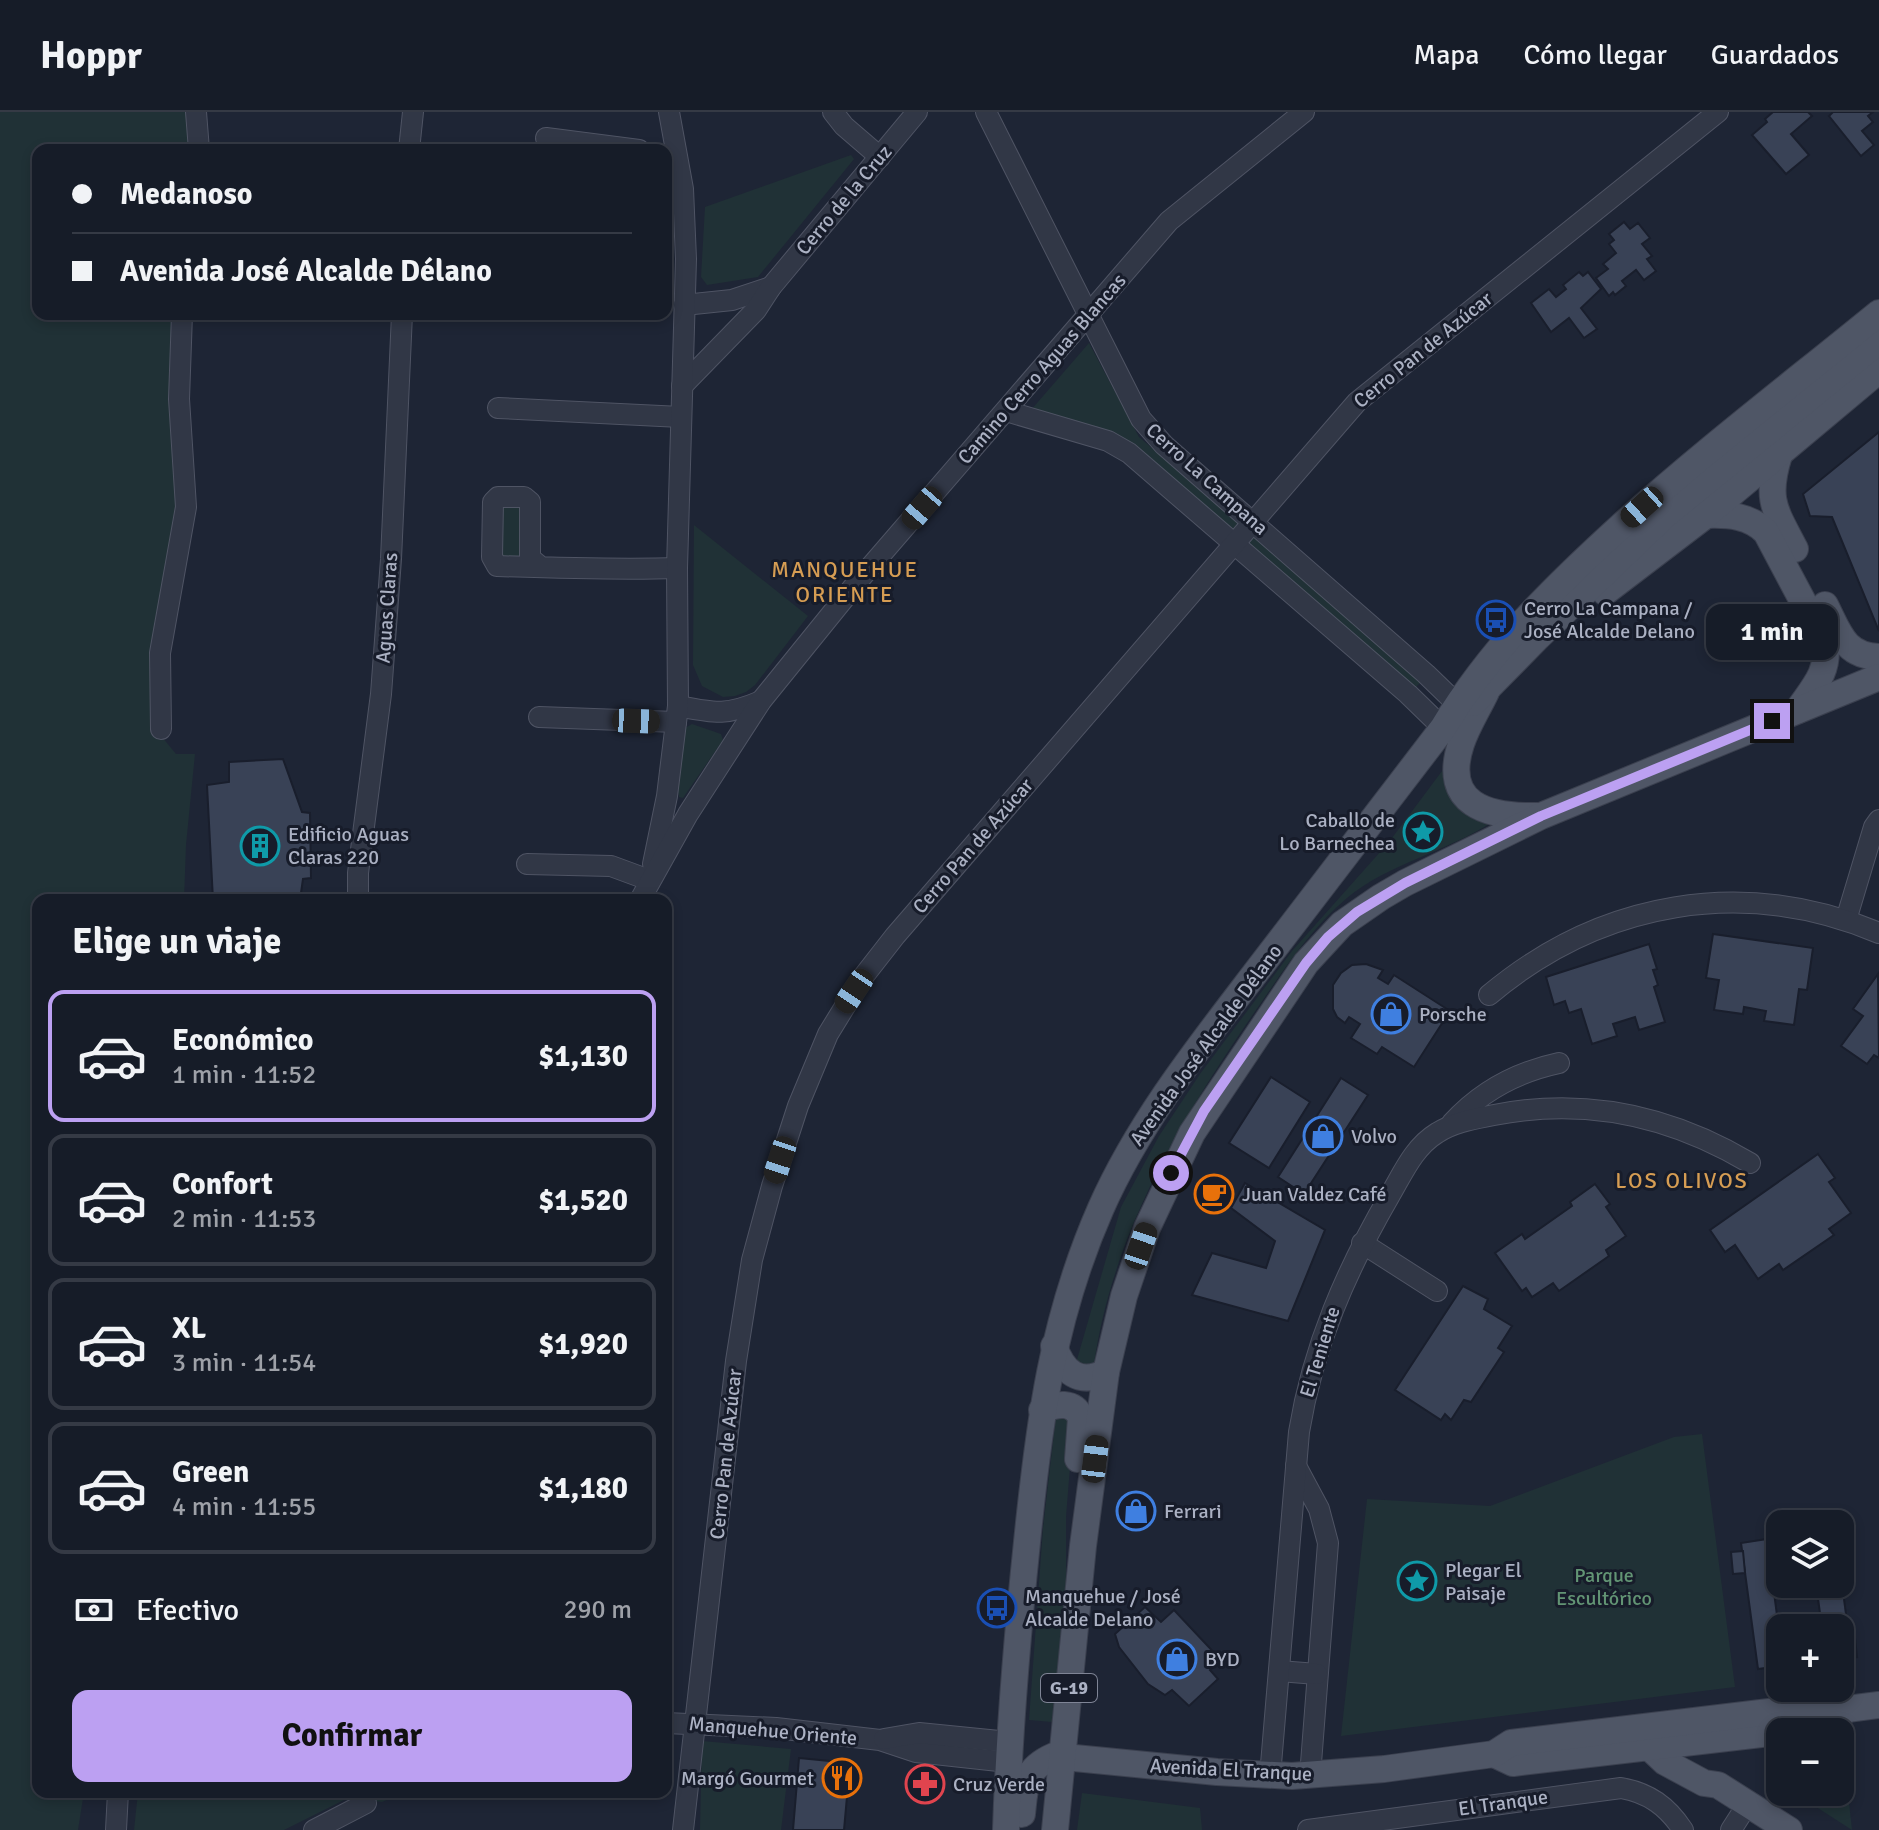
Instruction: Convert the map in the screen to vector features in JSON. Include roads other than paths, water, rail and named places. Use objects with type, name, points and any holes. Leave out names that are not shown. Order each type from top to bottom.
[{"type":"main road","name":"Avenida José Alcalde Délano","points":[[1006,1830],[1022,1586],[1042,1410],[1054,1346],[1075,1277],[1102,1207],[1148,1122],[1218,1022],[1443,728],[1457,704],[1510,635],[1578,565],[1660,491],[1879,313]]},
{"type":"main road","name":"Avenida José Alcalde Délano","points":[[1443,728],[1486,692],[1538,637],[1663,517],[1879,341]]},
{"type":"main road","points":[[1538,637],[1608,590],[1706,515],[1879,370]]},
{"type":"main road","points":[[1779,455],[1771,490],[1777,514],[1845,643],[1862,656],[1879,657]]},
{"type":"main road","points":[[1706,515],[1727,514],[1750,520],[1766,532],[1825,643],[1825,671],[1798,710]]},
{"type":"main road","name":"Avenida José Alcalde Délano","points":[[1055,1830],[1083,1546],[1106,1372],[1134,1265],[1180,1155],[1204,1111],[1306,963],[1342,924],[1381,897],[1541,816],[1879,677]]},
{"type":"main road","points":[[1486,692],[1461,744],[1457,767],[1459,786],[1469,801],[1481,809],[1509,815],[1541,816]]},
{"type":"main road","points":[[1054,1346],[1063,1366],[1074,1376],[1089,1378],[1106,1372]]},
{"type":"main road","points":[[1042,1410],[1073,1406],[1081,1418],[1072,1534],[1083,1546]]},
{"type":"main road","name":"Avenida El Tranque","points":[[1063,1757],[1270,1776],[1310,1776],[1494,1754],[1511,1743],[1650,1733],[1819,1706],[1847,1709],[1879,1705]]},
{"type":"main road","name":"Avenida El Tranque","points":[[1677,1743],[1823,1727],[1847,1709]]},
{"type":"main road","points":[[1650,1733],[1677,1743],[1756,1817],[1789,1830]]},
{"type":"main road","points":[[1650,1733],[1665,1762],[1704,1783],[1721,1787]]},
{"type":"main road","points":[[1721,1787],[1720,1752],[1733,1737]]},
{"type":"main road","points":[[1020,1830],[1025,1781],[1046,1760],[1054,1756],[1063,1757]]},
{"type":"street","points":[[196,112],[199,144]]},
{"type":"street","points":[[410,144],[413,112]]},
{"type":"street","points":[[669,112],[671,144]]},
{"type":"street","points":[[833,112],[844,126],[880,157]]},
{"type":"street","name":"Cerro de la Cruz","points":[[682,386],[756,310],[771,287],[917,112]]},
{"type":"street","name":"Cerro La Campana","points":[[986,112],[1141,419],[1164,445],[1457,704]]},
{"type":"street","name":"Camino Cerro Aguas Blancas","points":[[643,894],[693,807],[761,701],[859,580],[1169,221],[1304,112]]},
{"type":"street","name":"Cerro Pan de Azúcar","points":[[683,1830],[736,1361],[752,1260],[798,1106],[828,1034],[868,970],[895,936],[1357,402],[1718,112]]},
{"type":"street","points":[[546,138],[592,144]]},
{"type":"street","points":[[527,864],[611,866],[649,880],[667,796],[677,714],[677,568],[686,224],[672,154]]},
{"type":"street","points":[[684,305],[732,300],[771,287]]},
{"type":"street","points":[[161,729],[160,653],[186,507],[179,399],[182,320]]},
{"type":"street","name":"Aguas Claras","points":[[358,894],[381,694],[391,559],[402,320]]},
{"type":"street","points":[[498,408],[681,417]]},
{"type":"street","name":"Cerro La Campana","points":[[1006,411],[1108,441],[1129,453],[1397,684],[1443,728]]},
{"type":"street","points":[[541,567],[677,568]]},
{"type":"street","points":[[539,717],[724,713],[761,701]]},
{"type":"street","points":[[724,713],[733,744]]},
{"type":"street","points":[[667,796],[671,804],[679,809],[693,807]]},
{"type":"street","points":[[1846,920],[1874,827],[1879,820]]},
{"type":"street","points":[[1489,995],[1512,975],[1563,943],[1604,925],[1647,912],[1690,905],[1733,902],[1790,907],[1846,920],[1879,933]]},
{"type":"street","name":"El Teniente","points":[[1449,1126],[1475,1100],[1506,1080],[1559,1063]]},
{"type":"street","name":"El Teniente","points":[[1270,1776],[1299,1432],[1312,1365],[1335,1302],[1362,1243],[1416,1152],[1436,1133],[1449,1126],[1523,1109],[1554,1107],[1614,1111],[1671,1125],[1750,1163]]},
{"type":"street","points":[[1362,1243],[1437,1291]]},
{"type":"street","points":[[1296,1466],[1319,1509],[1328,1543],[1310,1776]]},
{"type":"street","points":[[1279,1671],[1317,1674]]},
{"type":"street","name":"Manquehue Oriente","points":[[672,1723],[776,1728],[880,1740],[919,1733],[1009,1752]]},
{"type":"street","name":"El Tranque","points":[[1308,1830],[1621,1788],[1635,1790],[1655,1800],[1683,1830]]},
{"type":"street","points":[[116,1830],[118,1798]]},
{"type":"street","points":[[314,1830],[366,1803]]},
{"type":"street","points":[[1731,1830],[1756,1817]]},
{"type":"place","name":"Cerro La Campana / José Alcalde Delano","points":[[1496,620]]},
{"type":"place","name":"Caballo de Lo Barnechea","points":[[1423,832]]},
{"type":"place","name":"Edificio Aguas Claras 220","points":[[260,846]]},
{"type":"place","name":"Porsche","points":[[1391,1014]]},
{"type":"place","name":"Volvo","points":[[1323,1136]]},
{"type":"place","name":"Juan Valdez Café","points":[[1214,1194]]},
{"type":"place","name":"Ferrari","points":[[1136,1511]]},
{"type":"place","name":"Plegar El Paisaje","points":[[1417,1581]]},
{"type":"place","name":"Manquehue / José Alcalde Delano","points":[[997,1608]]},
{"type":"place","name":"BYD","points":[[1177,1659]]},
{"type":"place","name":"Margó Gourmet","points":[[842,1778]]},
{"type":"place","name":"Cruz Verde","points":[[925,1784]]},
{"type":"district","name":"MANQUEHUE ORIENTE","points":[[845,582]]},
{"type":"district","name":"LOS OLIVOS","points":[[1682,1180]]},
{"type":"park label","name":"Parque Escultórico","points":[[1604,1586]]}]
